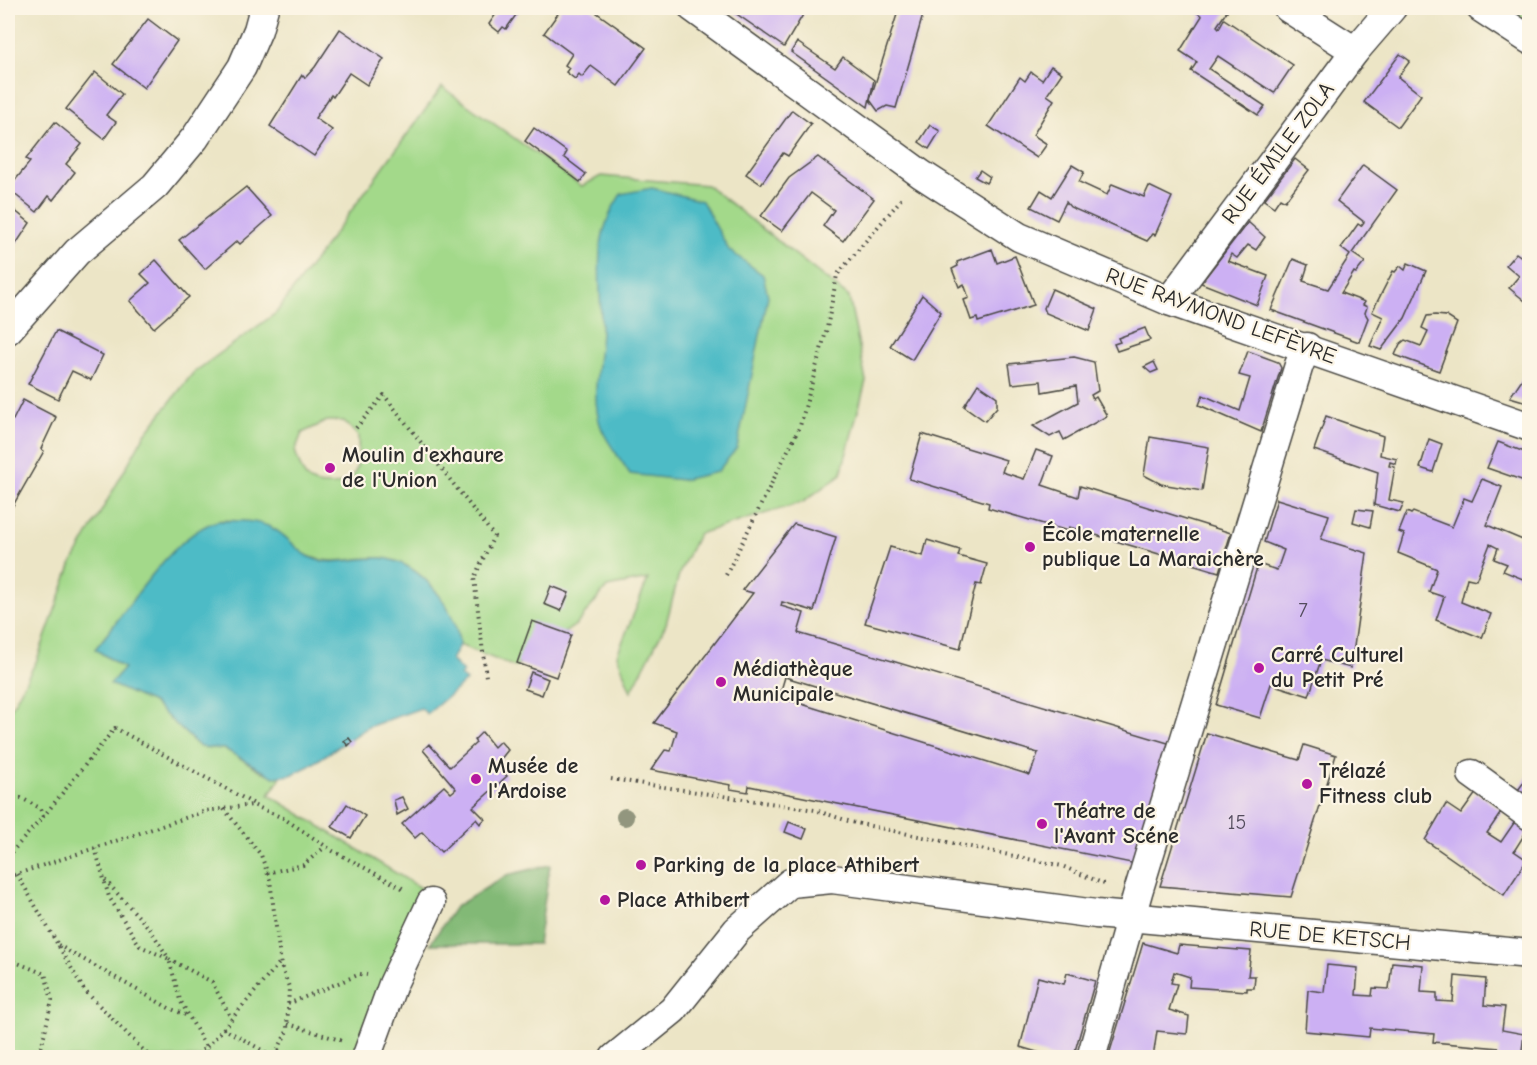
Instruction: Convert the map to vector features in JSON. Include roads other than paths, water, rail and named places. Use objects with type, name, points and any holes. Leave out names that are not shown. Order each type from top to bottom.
[{"type":"street","points":[[8,330],[77,252],[155,186],[195,138],[242,67],[258,30],[264,8]]},
{"type":"street","name":"RUE RAYMOND LEFÈVRE","points":[[693,8],[921,174],[1019,237],[1169,301],[1307,347],[1530,427]]},
{"type":"street","points":[[1288,8],[1355,51]]},
{"type":"street","name":"RUE ÉMILE ZOLA","points":[[1169,301],[1355,51],[1392,8]]},
{"type":"street","points":[[1481,8],[1530,40]]},
{"type":"street","points":[[1090,1058],[1133,908],[1299,365],[1307,347]]},
{"type":"street","points":[[1472,774],[1530,816]]},
{"type":"street","name":"RUE DE KETSCH","points":[[633,1052],[673,1010],[737,930],[790,883],[832,879],[1133,908],[1530,954]]},
{"type":"street","points":[[368,1053],[387,1001],[419,925],[431,903]]},
{"type":"water","points":[[652,188],[702,201],[729,250],[763,275],[768,296],[737,448],[717,472],[682,480],[630,474],[601,427],[596,404],[601,331],[599,261],[605,228],[611,211],[621,194]]},
{"type":"water","points":[[218,521],[245,521],[266,525],[278,531],[304,554],[317,560],[332,562],[381,558],[395,561],[409,568],[422,577],[444,602],[457,631],[459,645],[451,660],[463,672],[460,676],[466,681],[427,714],[421,708],[368,727],[309,766],[291,775],[274,777],[225,749],[200,747],[153,703],[110,684],[124,668],[95,649],[167,558],[200,529]]},
{"type":"place","name":"Moulin d'exhaure de l'Union","points":[[330,468]]},
{"type":"place","name":"École maternelle publique La Maraichère","points":[[1030,547]]},
{"type":"place","name":"Carré Culturel du Petit Pré","points":[[1259,668]]},
{"type":"place","name":"Médiathèque Municipale","points":[[721,682]]},
{"type":"place","name":"Musée de l'Ardoise","points":[[476,779]]},
{"type":"place","name":"Trélazé Fitness club","points":[[1307,784]]},
{"type":"place","name":"Théatre de l'Avant Scéne","points":[[1042,824]]},
{"type":"place","name":"Parking de la place Athibert","points":[[641,865]]},
{"type":"place","name":"Place Athibert","points":[[605,900]]}]
